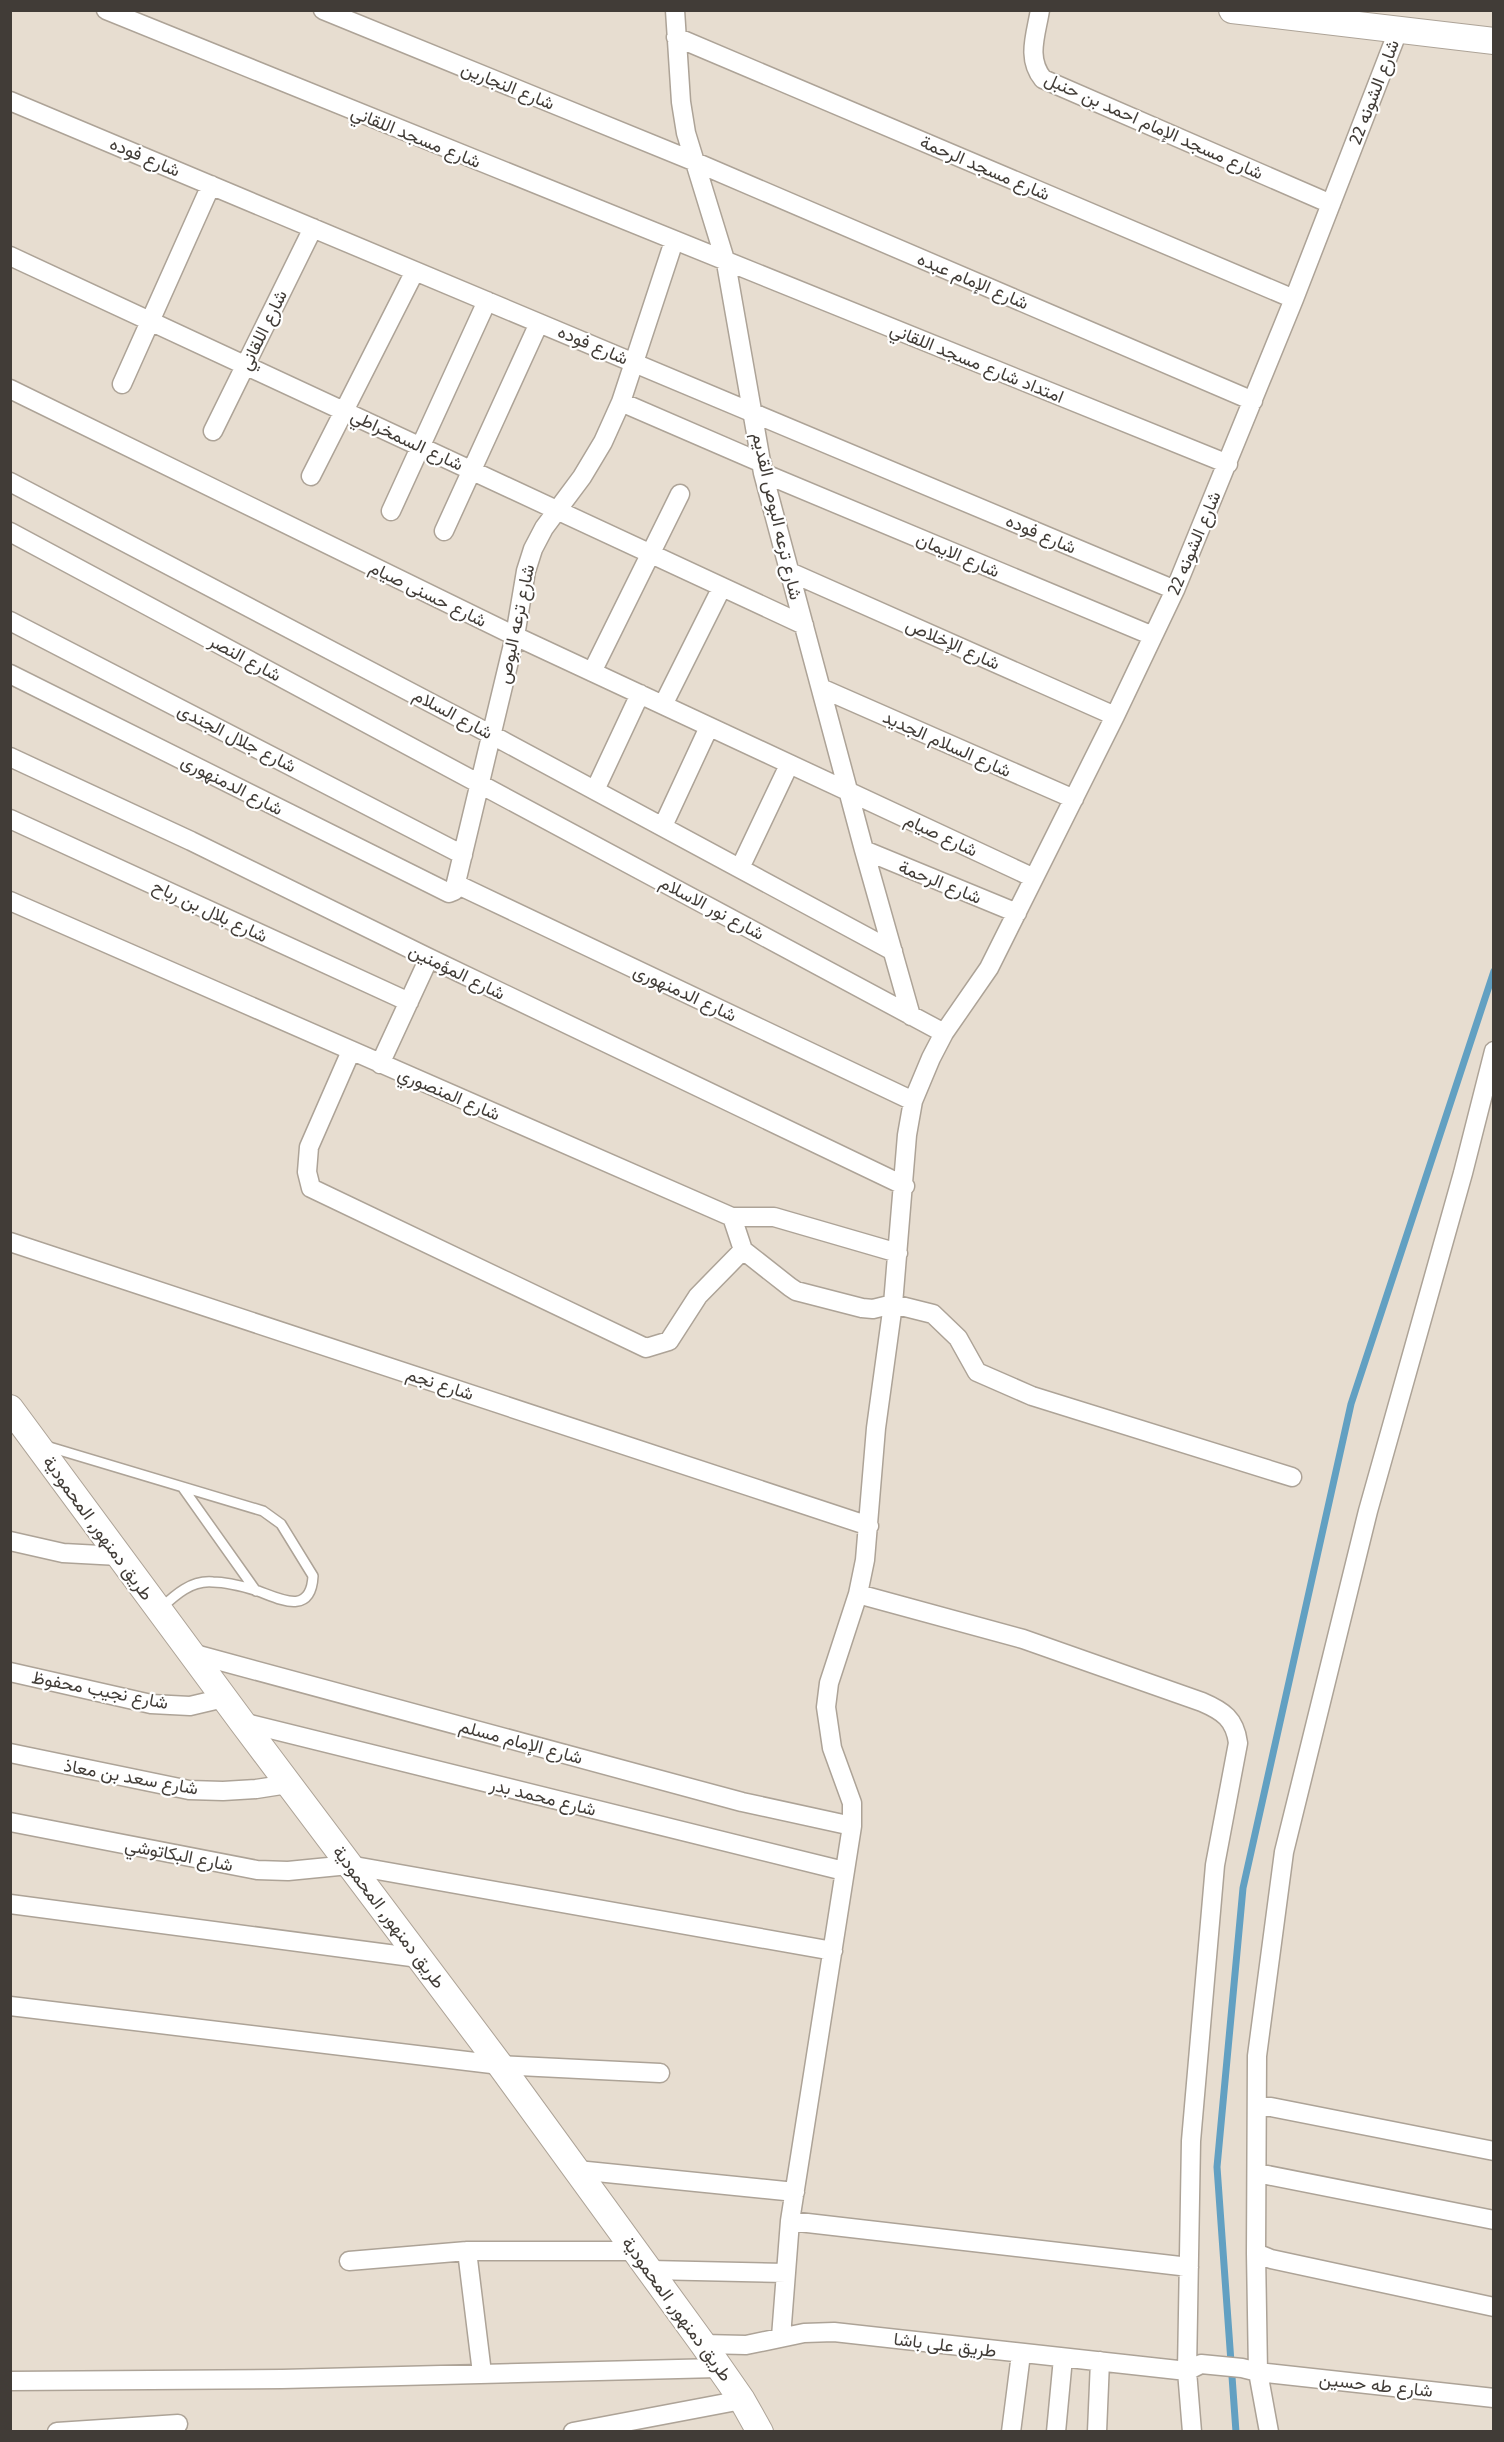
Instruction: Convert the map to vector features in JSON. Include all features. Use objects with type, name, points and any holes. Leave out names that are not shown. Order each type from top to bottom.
[{"type":"main road","points":[[1232,10],[1494,41]]},
{"type":"main road","name":"طريق دمنهور, المحمودية","points":[[10,1408],[577,2170],[703,2344],[742,2400],[760,2432]]},
{"type":"street","name":"شارع مسجد اللقاني","points":[[106,10],[726,263]]},
{"type":"street","name":"شارع النجارين","points":[[323,10],[693,161]]},
{"type":"street","name":"شارع ترعه البوص القديم","points":[[675,10],[681,102],[693,161],[726,263],[763,468],[864,850],[911,1016]]},
{"type":"street","name":"شارع مسجد الإمام احمد بن حنبل","points":[[1040,10],[1032,59],[1035,70],[1043,79],[1331,204]]},
{"type":"street","name":"شارع الشونه 22","points":[[781,2337],[790,2221],[852,1826],[852,1803],[832,1748],[826,1707],[829,1683],[858,1594],[869,1526],[876,1428],[893,1304],[907,1143],[913,1101],[944,1033],[985,977],[1175,590],[1294,299],[1398,31]]},
{"type":"street","name":"شارع مسجد الرحمة","points":[[676,37],[1294,299]]},
{"type":"street","name":"شارع فوده","points":[[10,101],[1175,590]]},
{"type":"street","name":"شارع الإمام عبده","points":[[693,161],[1253,401]]},
{"type":"street","points":[[122,384],[211,185]]},
{"type":"street","name":"شارع اللقاني","points":[[213,431],[313,228]]},
{"type":"street","name":"شارع ترعه البوص","points":[[455,888],[515,636],[526,571],[544,528],[588,468],[621,402],[674,241]]},
{"type":"street","name":"شارع السمخراطي","points":[[10,256],[804,625]]},
{"type":"street","name":"امتداد شارع مسجد اللقاني","points":[[726,263],[1228,464]]},
{"type":"street","points":[[311,476],[416,271]]},
{"type":"street","points":[[391,511],[487,301]]},
{"type":"street","points":[[444,531],[539,323]]},
{"type":"street","name":"شارع حسنى صيام","points":[[10,389],[515,636],[849,793]]},
{"type":"street","points":[[621,402],[763,468]]},
{"type":"street","name":"شارع الايمان","points":[[763,468],[1153,636]]},
{"type":"street","name":"شارع السلام","points":[[10,482],[492,735],[893,951]]},
{"type":"street","points":[[592,672],[680,494]]},
{"type":"street","name":"شارع النصر","points":[[10,532],[479,784]]},
{"type":"street","name":"شارع الإخلاص","points":[[790,572],[1115,716]]},
{"type":"street","points":[[663,705],[722,586]]},
{"type":"street","name":"شارع جلال الجندى","points":[[10,621],[462,855]]},
{"type":"street","name":"شارع الدمنهورى","points":[[10,674],[449,893],[455,888],[913,1101]]},
{"type":"street","name":"شارع السلام الجديد","points":[[821,688],[1074,799]]},
{"type":"street","points":[[595,790],[640,694]]},
{"type":"street","points":[[663,826],[709,727]]},
{"type":"street","name":"شارع المؤمنين","points":[[10,757],[191,841],[429,958],[905,1186]]},
{"type":"street","points":[[740,868],[789,765]]},
{"type":"street","name":"شارع نور الاسلام","points":[[479,784],[944,1033]]},
{"type":"street","name":"شارع صيام","points":[[849,793],[1034,878]]},
{"type":"street","name":"شارع بلال بن رباح","points":[[10,819],[409,1002]]},
{"type":"street","name":"شارع الرحمة","points":[[864,850],[1017,913]]},
{"type":"street","name":"شارع المنصوري","points":[[10,901],[732,1217],[774,1217],[898,1253]]},
{"type":"street","points":[[380,1064],[429,958]]},
{"type":"street","points":[[351,1051],[309,1147],[308,1172],[311,1188],[646,1348],[669,1341],[698,1296],[743,1250]]},
{"type":"street","points":[[1269,2432],[1250,2370],[1256,2253],[1257,2056],[1284,1852],[1368,1511],[1463,1173],[1494,1051]]},
{"type":"street","points":[[732,1217],[743,1250],[796,1291],[862,1308],[873,1309],[893,1304],[933,1314],[958,1338],[977,1372],[1032,1396],[1292,1477]]},
{"type":"street","name":"شارع نجم","points":[[10,1242],[869,1526]]},
{"type":"street","points":[[10,1541],[63,1553],[119,1556]]},
{"type":"street","points":[[858,1594],[1023,1639],[1202,1702],[1221,1711],[1237,1729],[1238,1743],[1215,1865],[1191,2141],[1189,2267],[1194,2368],[1192,2432]]},
{"type":"street","name":"شارع الإمام مسلم","points":[[191,1653],[731,1799],[852,1826]]},
{"type":"street","name":"شارع نجيب محفوظ","points":[[10,1672],[151,1704],[190,1706],[224,1698]]},
{"type":"street","name":"شارع محمد بدر","points":[[242,1722],[844,1871]]},
{"type":"street","name":"شارع سعد بن معاذ","points":[[10,1753],[189,1790],[245,1790],[288,1784]]},
{"type":"street","name":"شارع البكاتوشي","points":[[10,1822],[257,1870],[288,1871],[349,1865],[833,1951]]},
{"type":"street","points":[[10,1904],[419,1958]]},
{"type":"street","points":[[10,2006],[500,2065],[660,2073]]},
{"type":"street","points":[[1257,2107],[1271,2107],[1494,2151]]},
{"type":"street","points":[[577,2170],[795,2192]]},
{"type":"street","points":[[1257,2173],[1494,2220]]},
{"type":"street","points":[[790,2221],[1189,2267]]},
{"type":"street","points":[[467,2251],[482,2373]]},
{"type":"street","points":[[349,2261],[467,2251],[642,2260],[786,2273]]},
{"type":"street","points":[[1256,2253],[1271,2259],[1494,2307]]},
{"type":"street","name":"طريق على باشا","points":[[703,2344],[746,2345],[804,2333],[834,2332],[1021,2354],[1194,2368]]},
{"type":"street","points":[[1011,2432],[1021,2354]]},
{"type":"street","points":[[1056,2432],[1063,2358]]},
{"type":"street","points":[[1097,2432],[1100,2361]]},
{"type":"street","points":[[10,2381],[282,2379],[718,2368]]},
{"type":"street","name":"شارع طه حسين","points":[[1194,2368],[1250,2370],[1494,2398]]},
{"type":"street","points":[[573,2432],[742,2400]]},
{"type":"street","points":[[57,2432],[178,2424]]},
{"type":"lane","points":[[36,1442],[263,1511],[281,1524],[313,1576],[313,1583],[305,1596],[292,1602],[284,1602],[256,1591],[212,1581],[184,1589],[159,1610]]},
{"type":"lane","points":[[183,1488],[256,1591]]},
{"type":"waterway","points":[[1236,2432],[1217,2167],[1243,1888],[1351,1404],[1494,971]]}]
